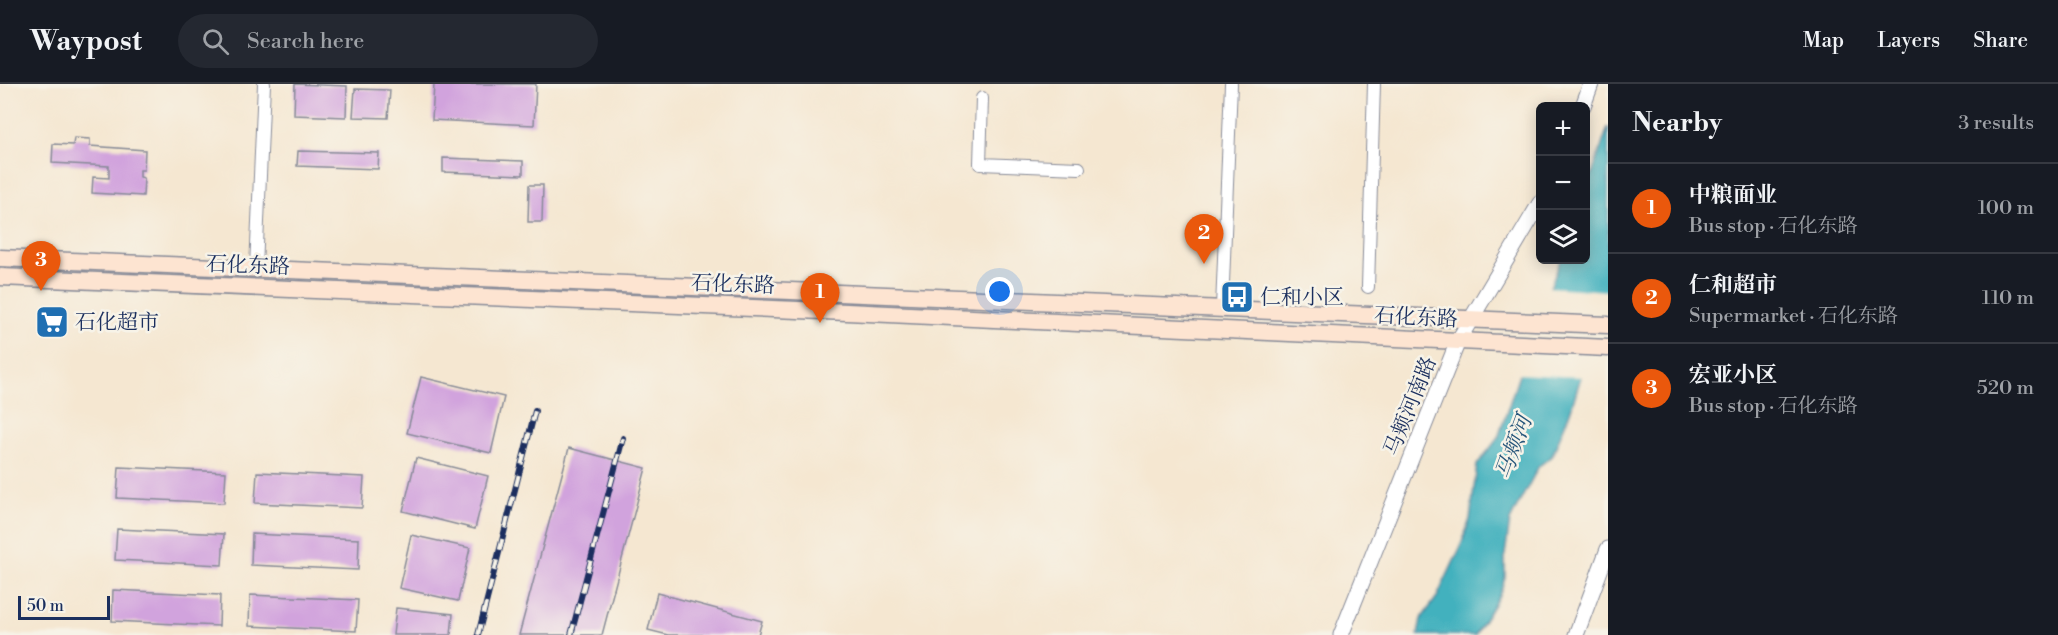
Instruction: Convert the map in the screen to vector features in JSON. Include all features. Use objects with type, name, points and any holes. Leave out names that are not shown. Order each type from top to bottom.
[{"type":"main road","name":"石化东路","points":[[0,258],[1607,325]]},
{"type":"main road","name":"石化东路","points":[[0,277],[835,311],[1602,347]]},
{"type":"street","points":[[256,268],[264,84]]},
{"type":"street","points":[[1222,308],[1230,84]]},
{"type":"street","points":[[1368,287],[1374,84]]},
{"type":"street","points":[[1584,102],[1591,84]]},
{"type":"street","points":[[982,98],[980,164],[1080,168]]},
{"type":"street","name":"马颊河南路","points":[[1341,635],[1458,341],[1536,210]]},
{"type":"street","points":[[1576,635],[1608,549]]},
{"type":"water","name":"马颊河","points":[[1608,127],[1608,291],[1570,412],[1552,456],[1539,466],[1510,521],[1505,554],[1505,578],[1499,596],[1475,635],[1418,635],[1421,619],[1437,597],[1461,546],[1470,519],[1477,465],[1498,438],[1539,315],[1559,264],[1590,264],[1590,179]]},
{"type":"pier","points":[[1547,287],[1608,291],[1608,301],[1584,377],[1517,374]]},
{"type":"building","points":[[295,84],[347,86],[346,117],[294,115]]},
{"type":"building","points":[[434,84],[536,84],[534,125],[432,120]]},
{"type":"building","points":[[355,89],[390,90],[388,118],[353,117]]},
{"type":"building","points":[[74,138],[90,139],[90,146],[145,150],[144,170],[140,170],[140,177],[144,178],[143,196],[92,193],[93,177],[109,178],[109,166],[52,163],[53,144],[73,145]]},
{"type":"building","points":[[298,151],[379,153],[378,169],[297,166]]},
{"type":"building","points":[[443,158],[523,161],[523,175],[443,172]]},
{"type":"building","points":[[529,185],[543,185],[542,222],[528,222]]},
{"type":"building","points":[[421,377],[504,397],[491,453],[407,433]]},
{"type":"building","points":[[569,448],[646,468],[602,635],[519,635]]},
{"type":"building","points":[[416,458],[488,476],[475,529],[403,511]]},
{"type":"building","points":[[119,467],[226,472],[224,503],[117,498]]},
{"type":"building","points":[[257,472],[364,477],[362,508],[255,503]]},
{"type":"building","points":[[117,529],[224,534],[222,565],[115,560]]},
{"type":"building","points":[[252,534],[359,539],[358,570],[251,565]]},
{"type":"building","points":[[411,535],[470,548],[458,601],[399,588]]},
{"type":"building","points":[[113,590],[220,595],[219,626],[112,621]]},
{"type":"building","points":[[657,593],[762,621],[758,635],[668,635],[648,630]]},
{"type":"building","points":[[250,595],[358,600],[356,631],[249,626]]},
{"type":"building","points":[[396,608],[453,614],[451,635],[393,635]]},
{"type":"railway","points":[[478,635],[535,411]]},
{"type":"railway","points":[[571,635],[623,438]]},
{"type":"place","name":"仁和超市","points":[[1204,264]]},
{"type":"place","name":"宏亚小区","points":[[41,291]]},
{"type":"place","name":"仁和小区","points":[[1237,297]]},
{"type":"place","name":"石化超市","points":[[52,322]]},
{"type":"place","name":"中粮面业","points":[[820,323]]}]
